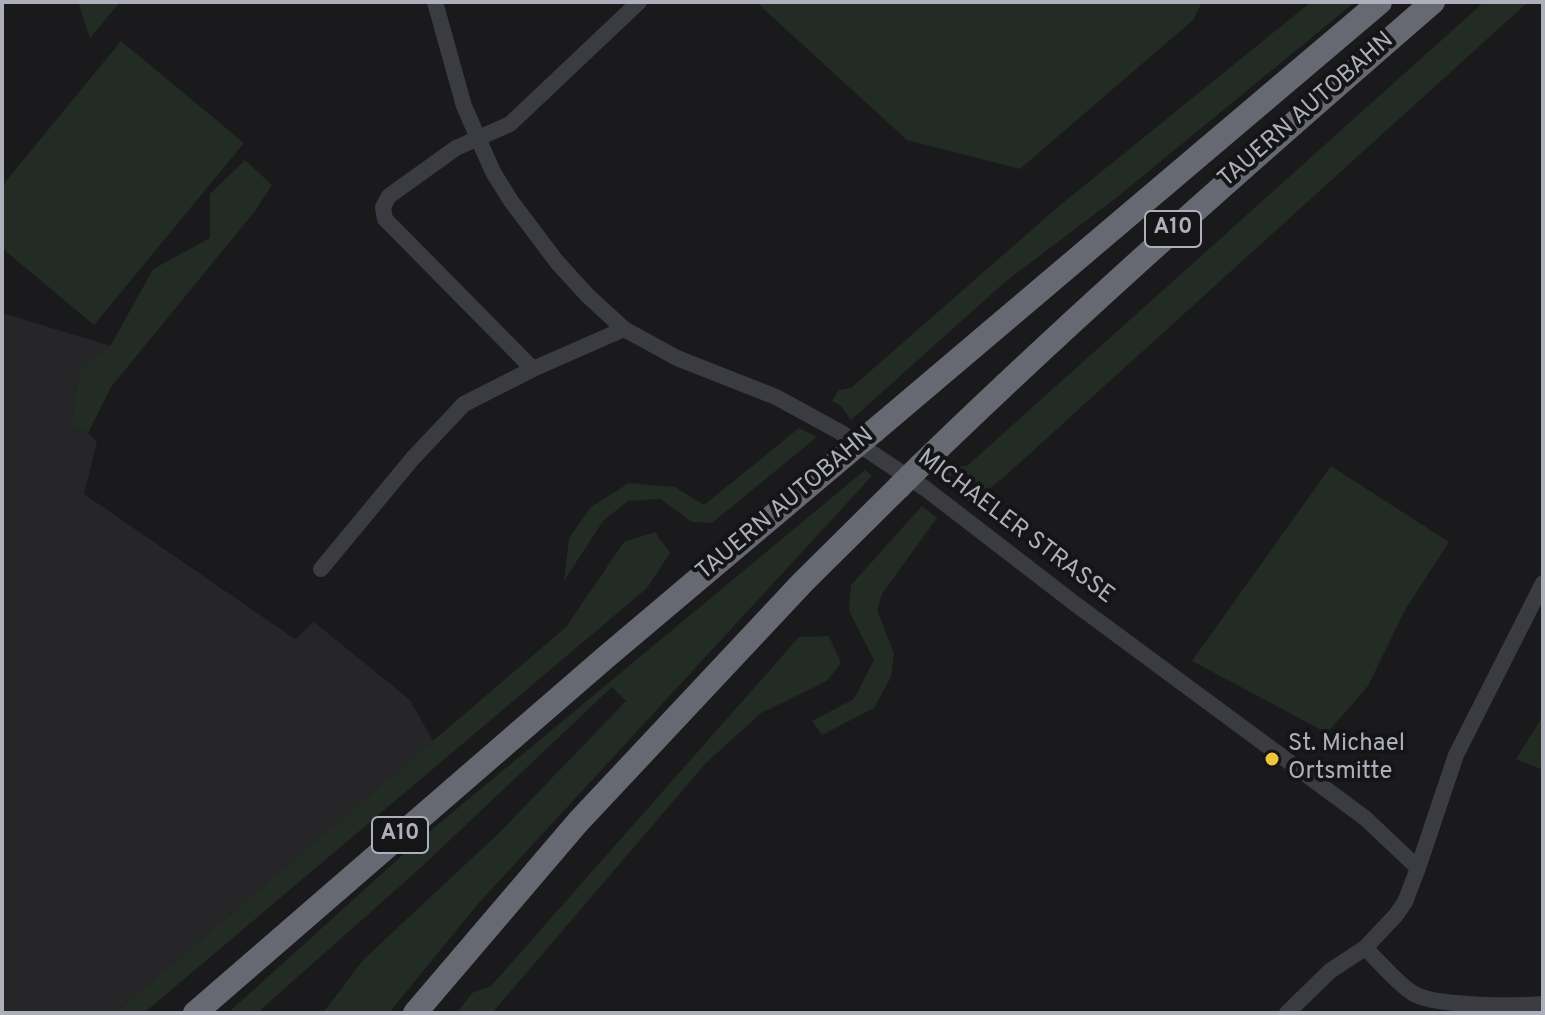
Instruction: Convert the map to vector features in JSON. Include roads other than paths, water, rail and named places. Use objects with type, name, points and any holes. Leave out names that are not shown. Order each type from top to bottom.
[{"type":"highway","name":"TAUERN AUTOBAHN","points":[[195,1013],[594,668],[1380,2]]},
{"type":"highway","name":"TAUERN AUTOBAHN","points":[[415,1013],[578,822],[803,582],[921,465],[1208,197],[1433,2]]},
{"type":"street","name":"MICHAELER STRASSE","points":[[435,2],[464,106],[511,201],[557,262],[624,329],[677,358],[776,397],[840,432],[926,489],[1074,603],[1365,818],[1418,868]]},
{"type":"street","points":[[533,369],[385,219],[383,207],[389,196],[456,148],[510,124],[639,2]]},
{"type":"street","points":[[321,569],[413,458],[464,404],[533,369],[624,329]]},
{"type":"street","points":[[1287,1013],[1330,971],[1365,948],[1405,902],[1456,755],[1543,583]]},
{"type":"street","points":[[1365,948],[1413,994],[1436,1001],[1520,1006],[1543,1004]]},
{"type":"place","name":"St. Michael Ortsmitte","points":[[1272,759]]}]
